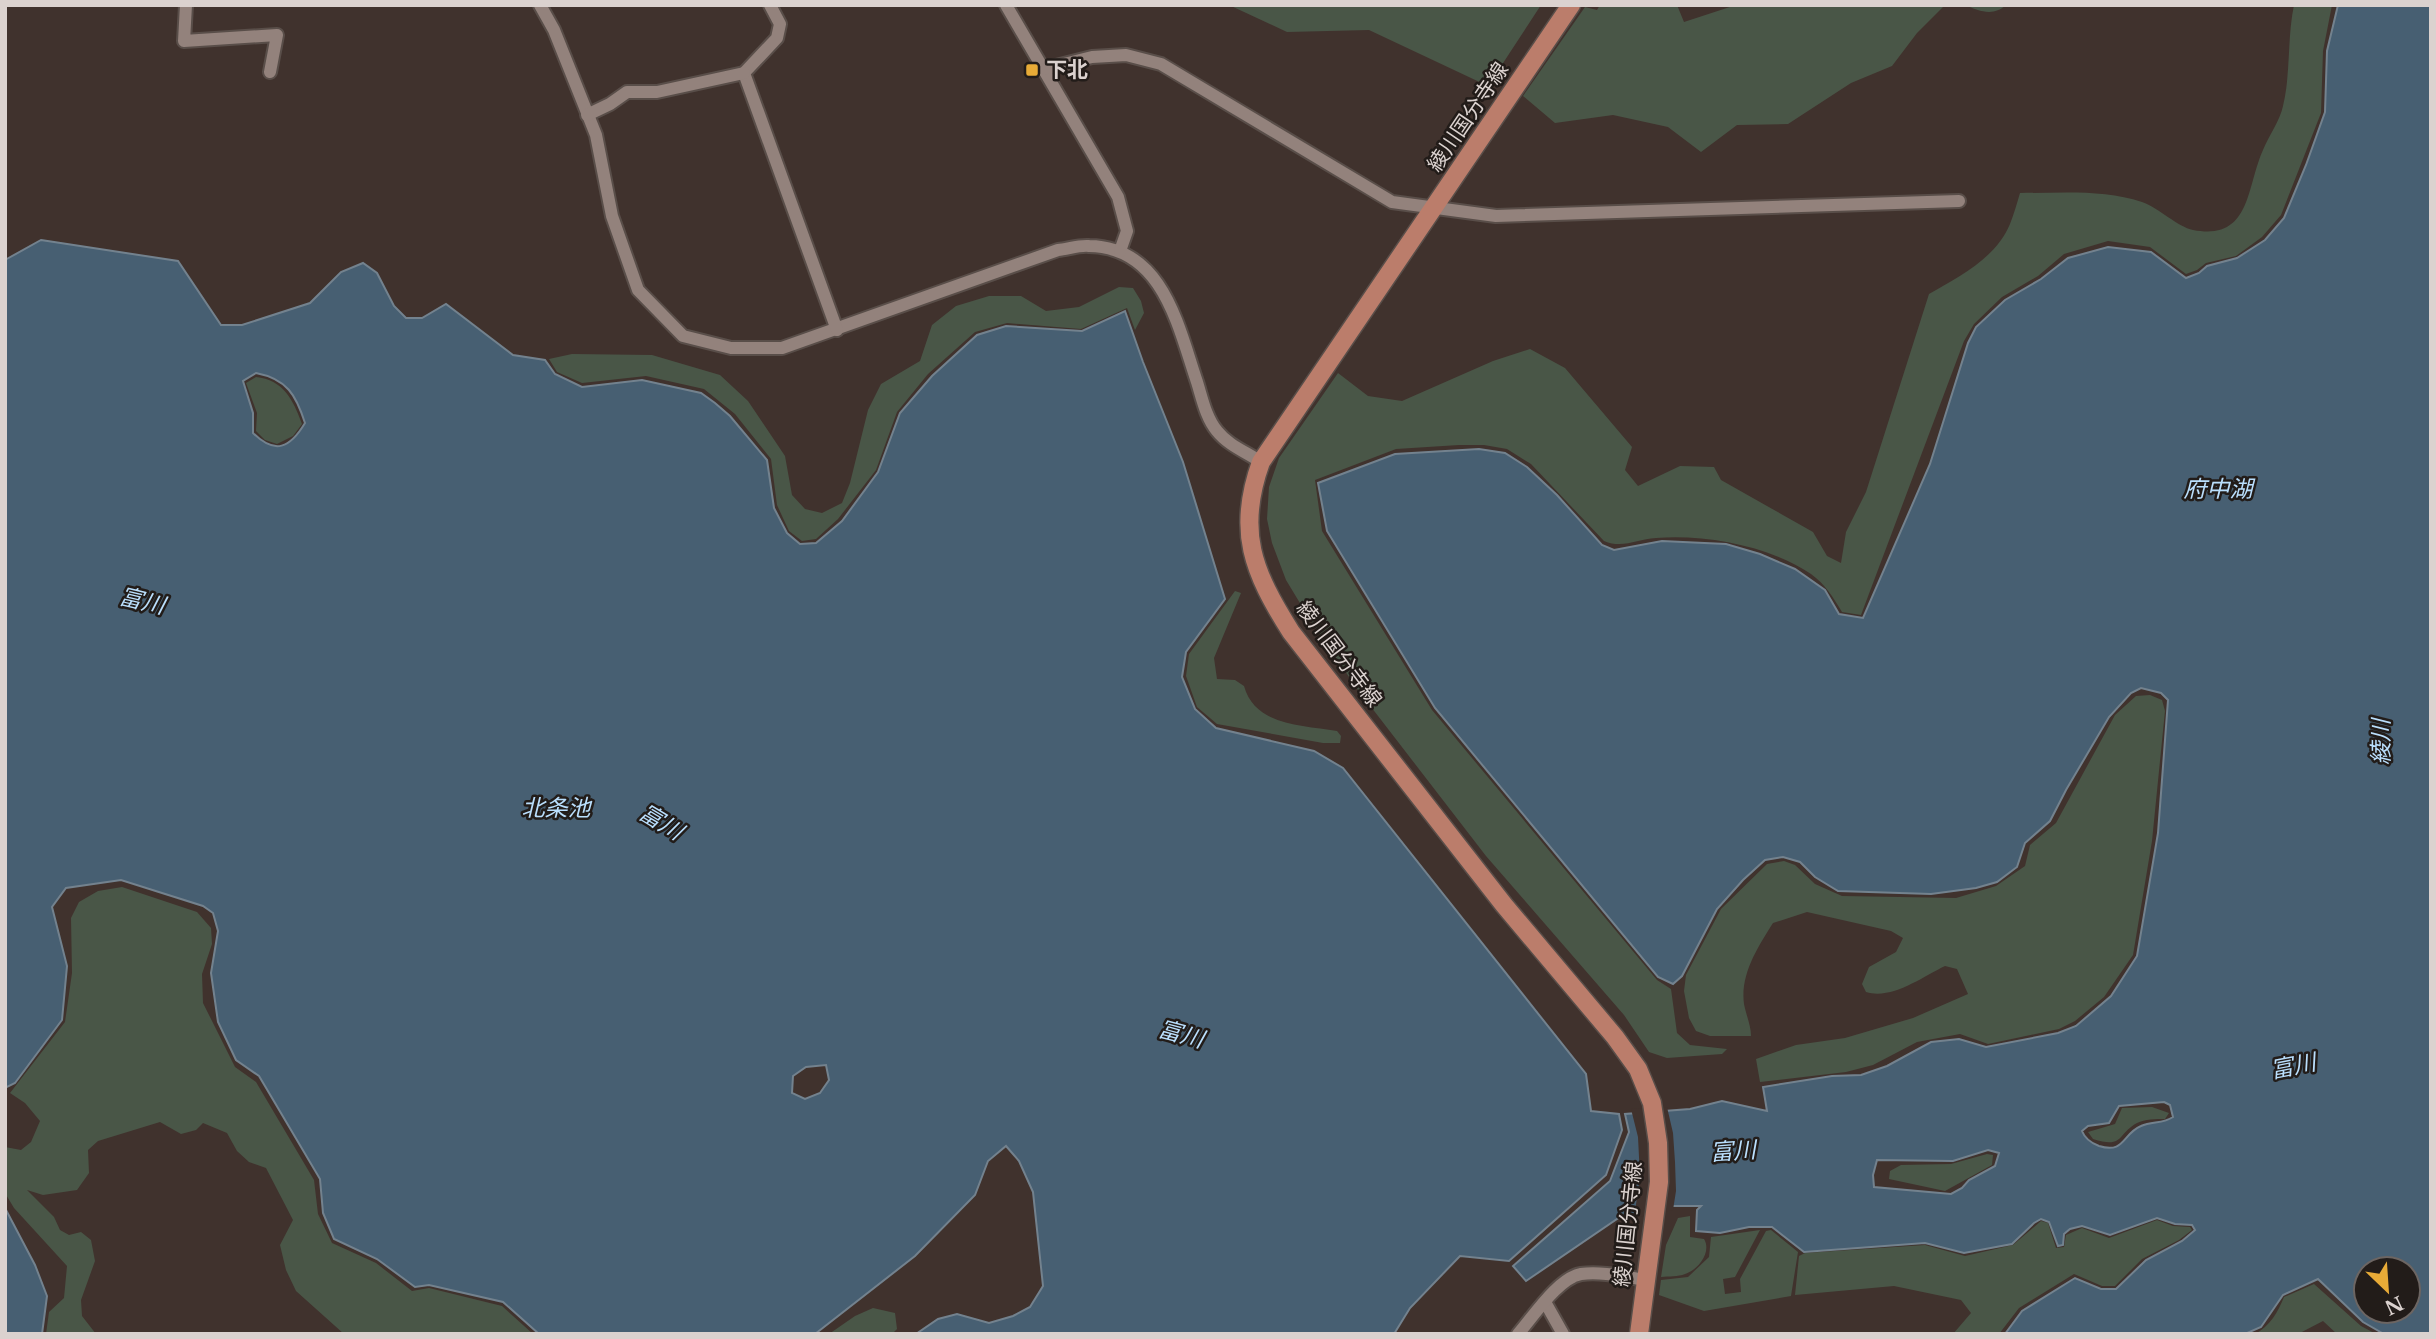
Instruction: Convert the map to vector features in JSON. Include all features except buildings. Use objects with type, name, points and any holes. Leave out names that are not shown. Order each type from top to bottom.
[{"type":"main road","name":"綾川国分寺線","points":[[1571,5],[1261,462],[1251,489],[1248,517],[1250,541],[1274,605],[1291,632],[1496,894],[1615,1037],[1638,1069],[1652,1103],[1658,1143],[1659,1182],[1639,1334]]},
{"type":"street","points":[[186,5],[184,41],[277,35],[270,72]]},
{"type":"street","points":[[540,5],[554,30],[596,135],[612,216],[638,290],[683,336],[731,348],[782,348],[1058,250],[1090,246],[1120,251],[1156,279],[1174,312],[1205,407],[1216,430],[1261,462]]},
{"type":"street","points":[[587,115],[627,92],[657,92],[744,73],[777,38],[780,24],[770,5]]},
{"type":"street","points":[[1006,5],[1118,197],[1127,232],[1120,251]]},
{"type":"street","points":[[1044,69],[1092,57],[1126,55],[1161,64],[1392,202],[1408,206],[1496,216],[1959,201]]},
{"type":"street","points":[[744,73],[837,330]]},
{"type":"street","points":[[1518,1334],[1545,1302],[1568,1280],[1579,1275],[1594,1274],[1646,1280]]},
{"type":"street","points":[[1545,1302],[1563,1334]]},
{"type":"green space","points":[[1229,5],[1541,5],[1488,86],[1369,30],[1287,32]]},
{"type":"green space","points":[[1600,5],[1677,5],[1684,22],[1736,5],[1945,5],[1917,33],[1892,66],[1851,83],[1788,124],[1737,125],[1701,152],[1668,127],[1613,115],[1555,123],[1523,96],[1585,7],[1597,10]]},
{"type":"green space","points":[[1965,5],[2006,5],[1991,12]]},
{"type":"green space","points":[[2294,5],[2332,5],[2323,51],[2321,113],[2281,215],[2262,237],[2236,256],[2206,263],[2186,274],[2150,247],[2108,241],[2064,254],[2038,276],[2002,297],[1974,324],[1964,341],[1861,615],[1842,612],[1825,586],[1811,574],[1795,564],[1757,549],[1695,538],[1656,538],[1617,544],[1604,541],[1531,464],[1507,449],[1459,445],[1396,449],[1315,480],[1322,531],[1432,710],[1657,980],[1671,989],[1677,1033],[1690,1045],[1727,1049],[1722,1054],[1667,1058],[1649,1052],[1624,1015],[1486,856],[1358,690],[1312,623],[1286,580],[1272,543],[1267,519],[1269,487],[1279,458],[1338,373],[1368,396],[1402,401],[1493,361],[1530,349],[1565,368],[1632,447],[1625,470],[1638,486],[1680,466],[1714,467],[1721,480],[1813,532],[1827,556],[1841,563],[1846,532],[1866,492],[1929,294],[1976,265],[1996,247],[2010,224],[2020,193],[2113,195],[2142,202],[2193,230],[2212,231],[2226,227],[2236,220],[2249,195],[2263,150],[2282,112]]},
{"type":"green space","points":[[1119,287],[1133,288],[1141,301],[1144,313],[1135,330],[1127,308],[1081,329],[1007,323],[975,332],[928,374],[897,412],[876,470],[838,519],[816,539],[802,541],[789,531],[777,505],[771,459],[735,414],[704,389],[646,376],[582,383],[557,372],[549,359],[572,354],[652,355],[720,375],[748,401],[785,456],[792,495],[805,509],[822,513],[842,503],[850,483],[868,410],[881,384],[920,361],[932,325],[956,306],[989,296],[1021,296],[1046,311],[1079,307]]},
{"type":"green space","points":[[256,377],[273,382],[286,392],[302,424],[293,436],[277,444],[265,440],[256,431],[257,413],[246,383]]},
{"type":"green space","points":[[1235,591],[1241,593],[1214,658],[1217,679],[1235,680],[1244,686],[1258,709],[1269,716],[1295,725],[1337,731],[1341,736],[1340,743],[1323,743],[1217,724],[1197,707],[1186,676],[1189,654]]},
{"type":"green space","points":[[2150,695],[2162,700],[2165,711],[2152,841],[2133,955],[2104,997],[2075,1021],[2059,1029],[1988,1044],[1960,1034],[1917,1042],[1873,1065],[1846,1072],[1760,1082],[1756,1059],[1796,1045],[1845,1038],[1913,1018],[1968,994],[1957,969],[1945,966],[1896,990],[1876,994],[1866,992],[1862,984],[1869,967],[1896,952],[1903,938],[1891,931],[1807,912],[1773,923],[1751,961],[1743,993],[1751,1036],[1710,1036],[1696,1031],[1689,1018],[1684,991],[1686,975],[1721,909],[1767,864],[1784,861],[1795,865],[1815,884],[1842,896],[1956,898],[1996,886],[2025,866],[2030,845],[2056,823],[2115,715],[2136,696]]},
{"type":"green space","points":[[122,887],[197,912],[211,928],[212,944],[202,974],[203,1003],[235,1067],[256,1082],[314,1180],[318,1214],[332,1243],[376,1263],[412,1291],[429,1288],[502,1306],[533,1334],[344,1334],[296,1291],[286,1270],[280,1245],[293,1220],[266,1168],[249,1162],[237,1151],[227,1133],[203,1123],[196,1130],[181,1134],[160,1122],[98,1141],[88,1150],[89,1173],[77,1190],[43,1195],[27,1190],[54,1217],[60,1230],[69,1235],[81,1232],[91,1240],[95,1261],[81,1300],[82,1316],[96,1334],[46,1334],[49,1312],[64,1298],[67,1266],[14,1208],[5,1193],[5,1147],[21,1150],[31,1142],[40,1121],[25,1103],[10,1093],[65,1022],[72,973],[71,918],[79,902],[98,891]]},
{"type":"green space","points":[[2152,1107],[2169,1113],[2165,1119],[2137,1123],[2115,1141],[2093,1139],[2088,1132],[2115,1124],[2122,1108]]},
{"type":"green space","points":[[1987,1154],[1993,1155],[1992,1165],[1945,1191],[1889,1179],[1890,1171],[1901,1165],[1951,1164]]},
{"type":"green space","points":[[1690,1216],[1690,1237],[1704,1239],[1705,1255],[1699,1265],[1690,1272],[1661,1277],[1666,1245],[1678,1218]]},
{"type":"green space","points":[[2157,1220],[2173,1226],[2190,1227],[2192,1230],[2179,1240],[2142,1259],[2115,1286],[2102,1286],[2074,1274],[2019,1308],[1999,1334],[1953,1334],[1971,1313],[1961,1300],[1894,1286],[1795,1295],[1799,1256],[1805,1253],[1925,1245],[1965,1256],[2013,1245],[2041,1221],[2048,1223],[2056,1248],[2064,1247],[2066,1235],[2082,1228],[2109,1238]]},
{"type":"green space","points":[[1760,1230],[1735,1277],[1723,1279],[1725,1294],[1741,1292],[1740,1279],[1766,1231],[1771,1230],[1798,1252],[1791,1296],[1704,1311],[1659,1295],[1661,1280],[1688,1277],[1709,1257],[1711,1237]]},
{"type":"green space","points":[[2314,1284],[2352,1318],[2352,1325],[2360,1325],[2376,1334],[2337,1334],[2323,1321],[2298,1334],[2255,1334],[2273,1318],[2284,1297]]},
{"type":"green space","points":[[873,1308],[895,1313],[897,1329],[892,1334],[829,1334],[855,1316]]},
{"type":"water","name":"府中湖","points":[[2338,5],[2431,5],[2431,1334],[2384,1334],[2368,1325],[2422,1325],[2422,1255],[2352,1255],[2352,1311],[2318,1279],[2283,1295],[2261,1327],[2245,1334],[2005,1334],[2022,1311],[2075,1278],[2101,1289],[2116,1289],[2146,1260],[2182,1241],[2195,1230],[2192,1225],[2175,1224],[2157,1218],[2110,1235],[2082,1226],[2070,1229],[2064,1234],[2063,1245],[2058,1246],[2049,1222],[2041,1219],[2012,1244],[1964,1253],[1925,1243],[1804,1252],[1772,1227],[1749,1227],[1720,1233],[1696,1231],[1697,1210],[1701,1206],[1671,1206],[1644,1214],[1620,1217],[1526,1281],[1513,1266],[1610,1181],[1629,1132],[1625,1114],[1690,1109],[1722,1101],[1767,1111],[1763,1087],[1832,1076],[1861,1075],[1887,1066],[1931,1042],[1959,1039],[1986,1047],[2058,1033],[2076,1026],[2111,996],[2137,956],[2158,833],[2168,700],[2161,693],[2141,688],[2131,693],[2109,717],[2050,821],[2025,843],[2017,867],[1997,882],[1976,888],[1931,894],[1838,891],[1815,877],[1800,862],[1783,857],[1765,860],[1717,909],[1682,976],[1673,984],[1658,977],[1435,708],[1327,531],[1318,483],[1395,454],[1479,449],[1505,453],[1527,467],[1557,495],[1602,545],[1614,550],[1662,541],[1726,544],[1760,554],[1795,569],[1825,590],[1839,614],[1863,618],[1930,464],[1968,343],[1976,327],[2005,300],[2041,279],[2068,258],[2108,247],[2151,252],[2186,278],[2199,273],[2207,266],[2237,258],[2265,240],[2284,218],[2325,112],[2327,51]],"holes":[[[2164,1102],[2170,1105],[2173,1117],[2135,1129],[2114,1147],[2093,1144],[2082,1131],[2088,1126],[2109,1123],[2119,1106]],[[1988,1150],[1999,1153],[1995,1166],[1969,1180],[1951,1194],[1874,1187],[1873,1175],[1877,1160],[1953,1161]]]},
{"type":"water","name":"北条池","points":[[41,240],[178,261],[221,325],[242,325],[310,303],[341,272],[363,263],[377,273],[394,306],[406,318],[422,318],[446,304],[513,355],[545,360],[555,374],[582,387],[642,380],[701,393],[730,416],[767,460],[774,508],[787,533],[800,544],[816,543],[842,521],[878,472],[900,413],[932,376],[977,335],[1006,326],[1082,331],[1125,311],[1183,462],[1225,599],[1186,652],[1182,677],[1195,709],[1216,728],[1314,751],[1343,768],[1586,1074],[1591,1111],[1619,1114],[1622,1130],[1606,1175],[1509,1261],[1460,1256],[1410,1308],[1394,1334],[916,1334],[938,1319],[957,1314],[989,1323],[1013,1316],[1030,1307],[1043,1286],[1033,1192],[1019,1161],[1006,1146],[988,1161],[975,1195],[915,1256],[815,1334],[539,1334],[503,1302],[429,1285],[415,1287],[377,1259],[334,1239],[323,1213],[320,1179],[259,1076],[236,1060],[218,1022],[211,973],[218,931],[213,913],[203,906],[121,880],[66,888],[52,907],[67,966],[62,1020],[15,1083],[5,1088],[5,260]],"holes":[[[256,373],[283,384],[294,396],[302,413],[305,423],[294,438],[282,446],[268,444],[253,433],[253,413],[243,381]],[[826,1065],[829,1080],[820,1093],[805,1099],[792,1093],[793,1076],[806,1067]]]},
{"type":"water","points":[[5,1208],[35,1265],[47,1296],[42,1334],[5,1334]]},
{"type":"pier","points":[[1667,1107],[1673,1133],[1675,1162],[1676,1191],[1673,1210],[1634,1218],[1640,1177],[1638,1137],[1631,1109]]},
{"type":"place","name":"下北","points":[[1032,70]]},
{"type":"water label","name":"富川","points":[[142,601]]},
{"type":"water label","name":"綾川","points":[[2381,742]]},
{"type":"water label","name":"富川","points":[[661,822]]},
{"type":"water label","name":"富川","points":[[1181,1034]]},
{"type":"water label","name":"富川","points":[[2293,1066]]},
{"type":"water label","name":"富川","points":[[1733,1151]]}]
